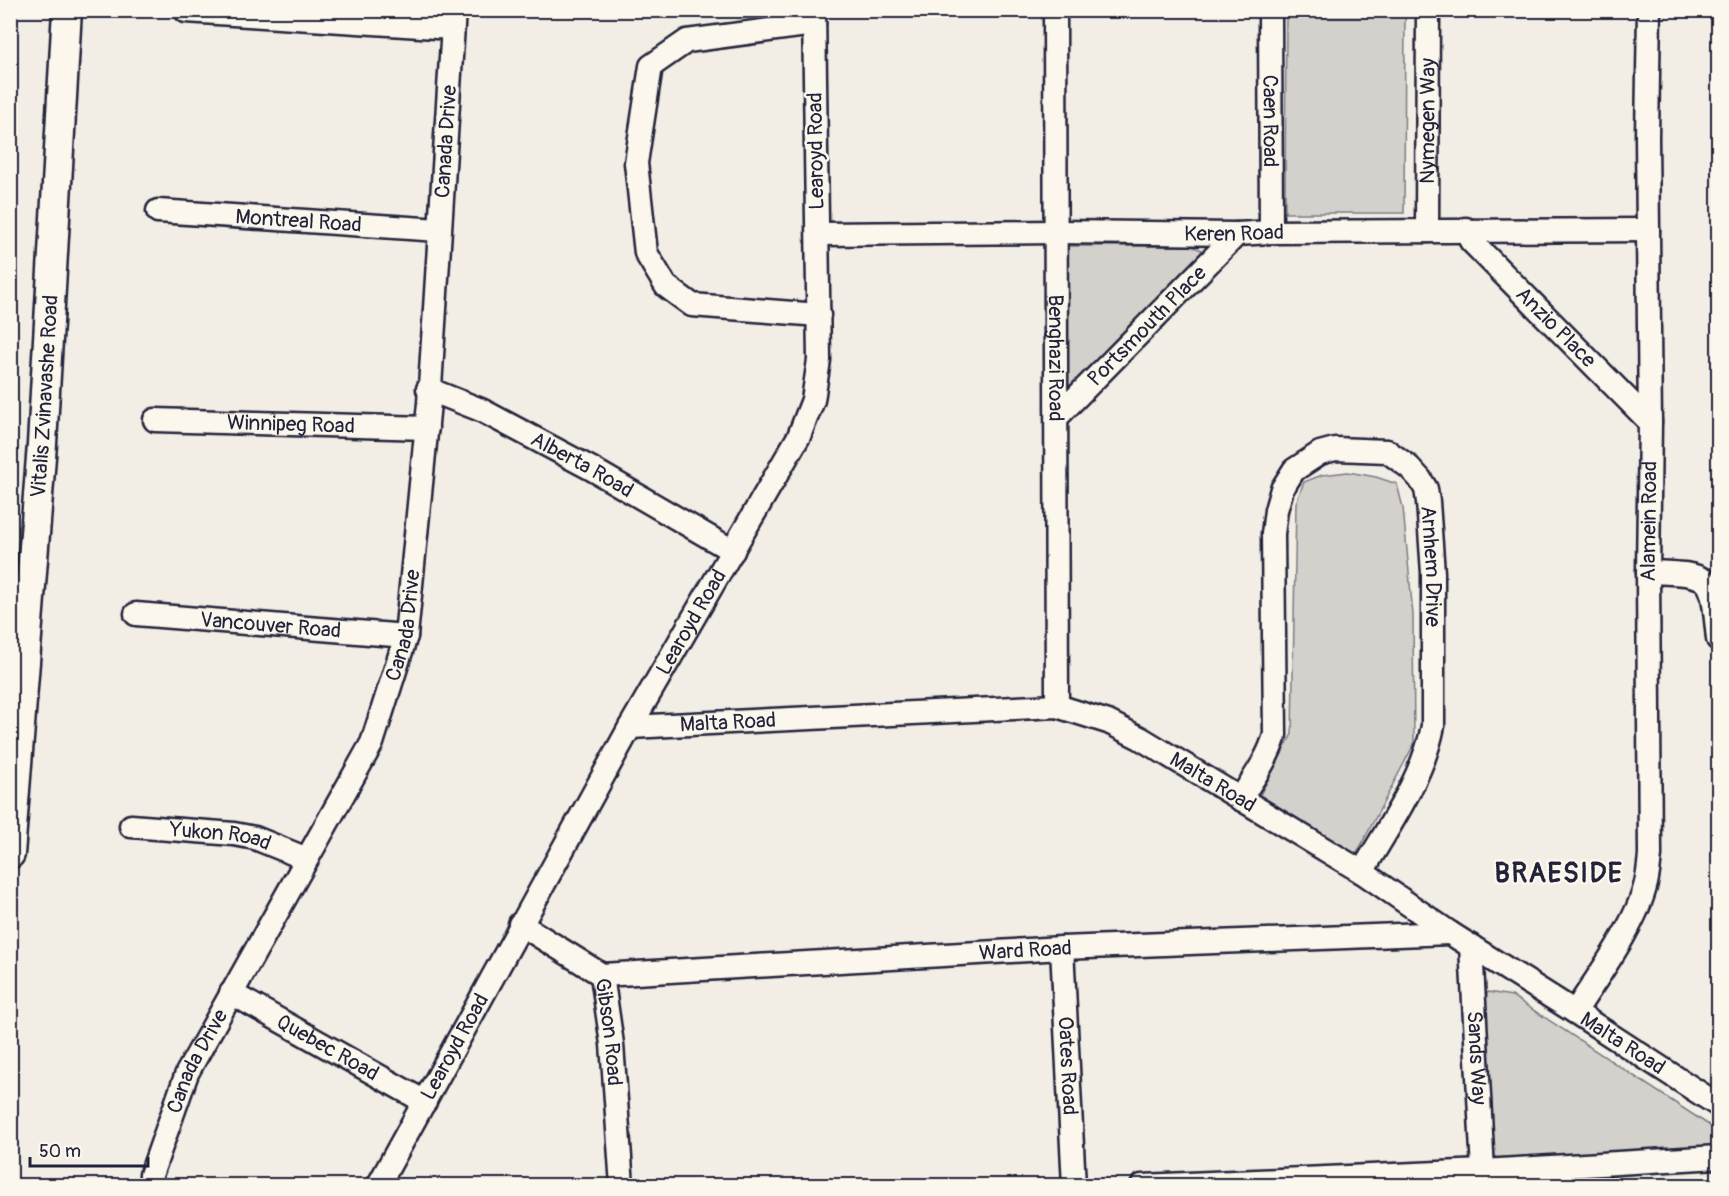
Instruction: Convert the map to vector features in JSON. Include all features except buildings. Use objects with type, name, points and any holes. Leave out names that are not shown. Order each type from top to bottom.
[{"type":"main road","name":"Vitalis Zvinavashe Road","points":[[11,840],[42,444],[65,15]]},
{"type":"street","name":"Benghazi Road","points":[[1055,10],[1057,706]]},
{"type":"street","name":"Caen Road","points":[[1270,10],[1271,232]]},
{"type":"street","name":"Nymegen Way","points":[[1427,231],[1428,10]]},
{"type":"street","name":"Alamein Road","points":[[1575,1012],[1640,904],[1648,876],[1650,855],[1648,572],[1650,422],[1647,137],[1649,10]]},
{"type":"street","points":[[186,11],[453,19]]},
{"type":"street","points":[[814,17],[687,41],[651,66],[636,163],[646,253],[666,286],[692,305],[819,315]]},
{"type":"street","name":"Learoyd Road","points":[[378,1185],[630,727],[799,436],[813,400],[819,360],[814,17]]},
{"type":"street","name":"Canada Drive","points":[[150,1185],[151,1175],[187,1073],[372,743],[406,636],[426,428],[453,19]]},
{"type":"street","name":"Montreal Road","points":[[158,211],[439,230]]},
{"type":"street","name":"Keren Road","points":[[818,234],[1057,232],[1237,234],[1466,229],[1648,230]]},
{"type":"street","name":"Anzio Place","points":[[1466,229],[1471,241],[1650,422]]},
{"type":"street","name":"Portsmouth Place","points":[[1057,417],[1237,234]]},
{"type":"street","name":"Alberta Road","points":[[428,389],[481,411],[592,469],[733,551]]},
{"type":"street","name":"Winnipeg Road","points":[[155,420],[426,428]]},
{"type":"street","name":"Arnhem Drive","points":[[1240,800],[1267,755],[1275,735],[1273,534],[1282,489],[1294,470],[1320,453],[1335,449],[1387,451],[1409,467],[1426,489],[1433,573],[1433,726],[1429,748],[1419,771],[1362,872]]},
{"type":"street","points":[[1648,572],[1692,574],[1709,584],[1714,593],[1719,639]]},
{"type":"street","name":"Vancouver Road","points":[[136,614],[406,636]]},
{"type":"street","name":"Malta Road","points":[[630,727],[1057,706],[1108,722],[1131,733],[1362,872],[1450,933],[1719,1105]]},
{"type":"street","name":"Yukon Road","points":[[131,826],[234,834],[255,838],[307,859]]},
{"type":"street","name":"Gibson Road","points":[[520,924],[602,975],[612,1044],[622,1185]]},
{"type":"street","name":"Ward Road","points":[[602,975],[1062,948],[1450,933]]},
{"type":"street","name":"Sands Way","points":[[1471,946],[1483,1171]]},
{"type":"street","name":"Oates Road","points":[[1062,948],[1074,1185]]},
{"type":"street","name":"Quebec Road","points":[[231,993],[425,1102]]},
{"type":"street","points":[[1143,1185],[1313,1181],[1719,1157]]},
{"type":"shaded area","points":[[1286,11],[1405,11],[1404,213],[1285,213]]},
{"type":"shaded area","points":[[1067,246],[1191,246],[1202,250],[1196,263],[1064,394],[1065,254]]},
{"type":"shaded area","points":[[1348,472],[1376,477],[1397,484],[1403,508],[1413,615],[1414,744],[1356,855],[1260,795],[1292,734],[1296,503],[1304,482],[1322,475]]},
{"type":"shaded area","points":[[1488,992],[1512,996],[1718,1131],[1718,1148],[1490,1160],[1483,1006]]},
{"type":"district","name":"BRAESIDE","points":[[1559,873]]}]
